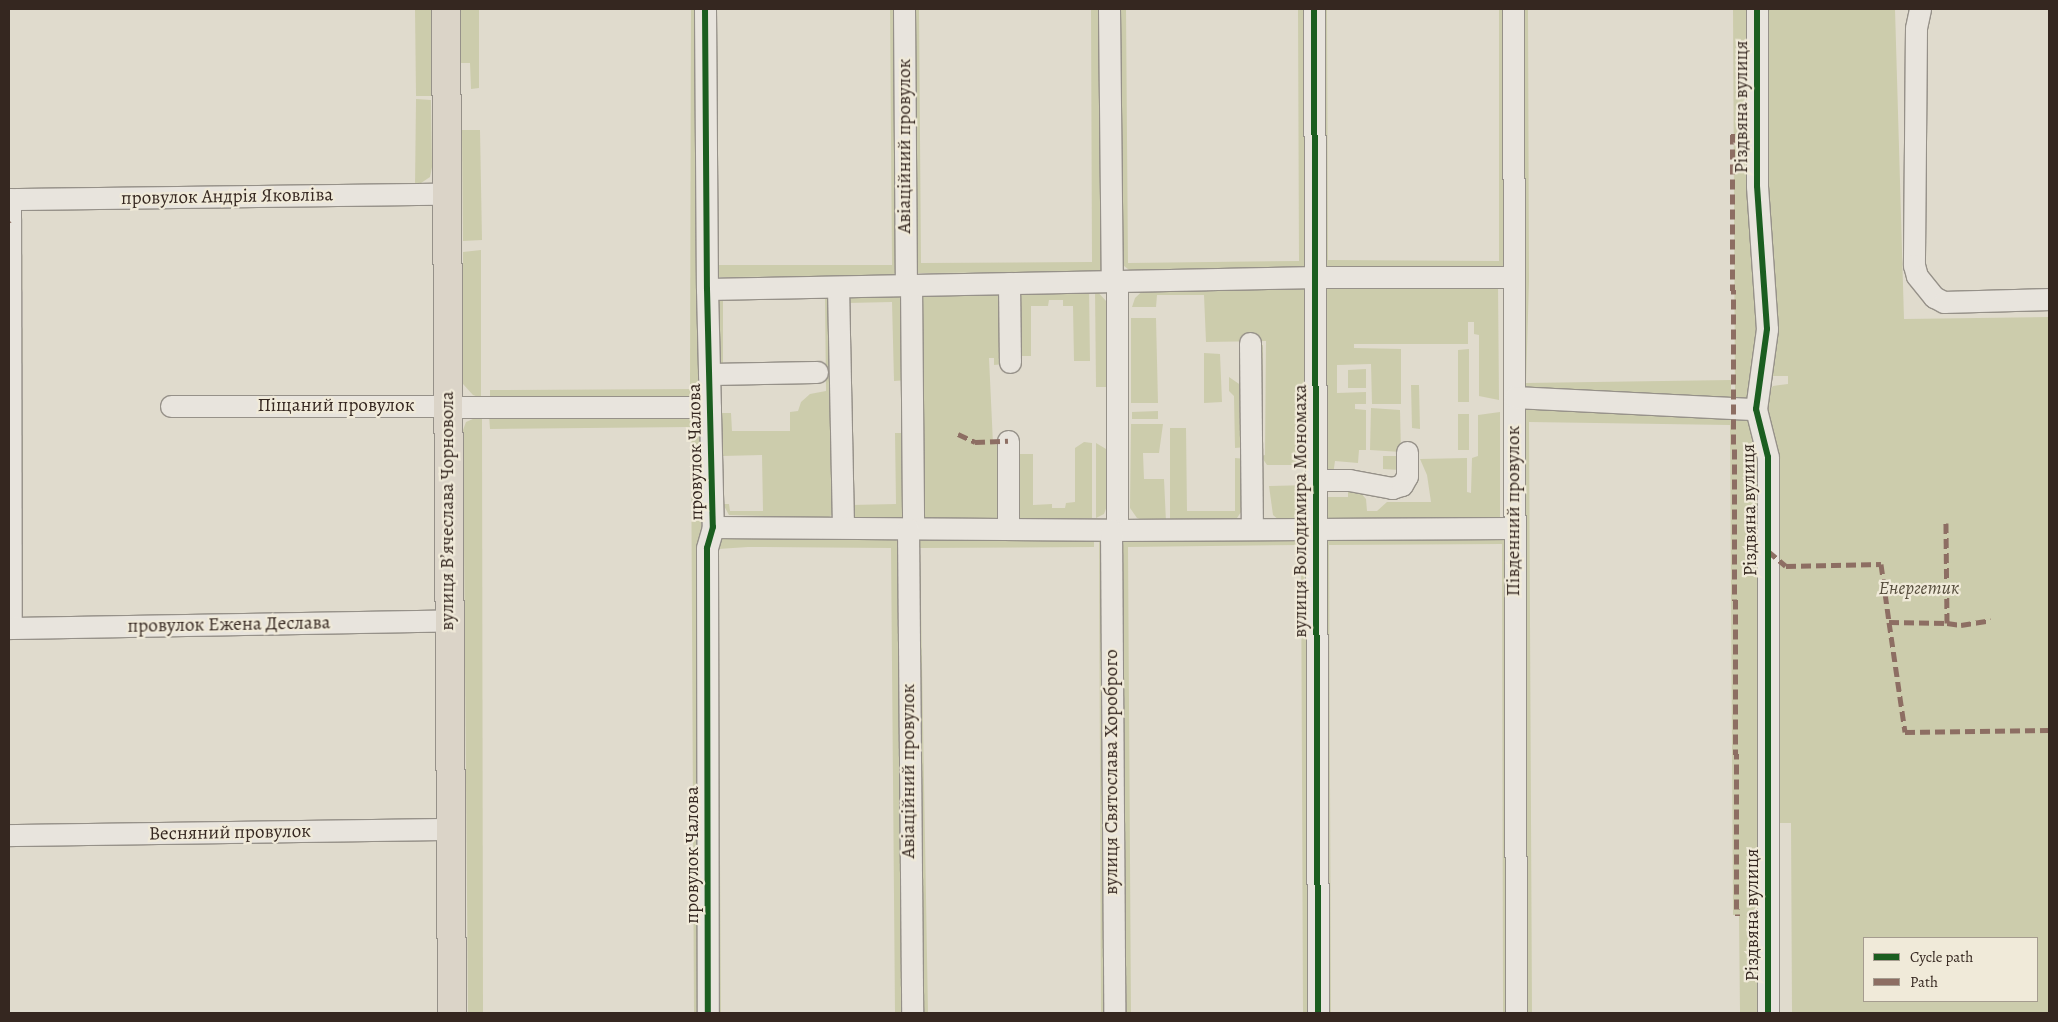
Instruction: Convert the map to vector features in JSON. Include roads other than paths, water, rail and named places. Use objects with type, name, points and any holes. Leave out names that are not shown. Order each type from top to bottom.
[{"type":"main road","name":"вулиця Вʼячеслава Чорновола","points":[[446,9],[452,1013]]},
{"type":"street","name":"провулок Чалова","points":[[706,9],[707,289],[714,527],[706,548],[708,1013]]},
{"type":"street","name":"Авіаційний провулок","points":[[904,9],[910,529],[912,1013]]},
{"type":"street","name":"вулиця Святослава Хороброго","points":[[1109,9],[1114,280],[1114,1013]]},
{"type":"street","name":"вулиця Володимира Мономаха","points":[[1314,9],[1317,277],[1318,1013]]},
{"type":"street","name":"Південний провулок","points":[[1513,9],[1515,397],[1512,528],[1517,781],[1516,1013]]},
{"type":"street","name":"Різдвяна вулиця","points":[[1757,9],[1757,186],[1767,329],[1756,409],[1768,456],[1765,674],[1768,1013]]},
{"type":"street","points":[[1920,9],[1916,28],[1914,266],[1918,276],[1934,297],[1944,302],[2049,299]]},
{"type":"street","name":"провулок Андрія Яковліва","points":[[9,199],[446,194]]},
{"type":"street","points":[[9,199],[10,628]]},
{"type":"street","points":[[707,289],[1114,280],[1513,277]]},
{"type":"street","points":[[1009,283],[1010,362]]},
{"type":"street","points":[[838,287],[843,527]]},
{"type":"street","points":[[1250,343],[1252,528]]},
{"type":"street","points":[[709,374],[817,372]]},
{"type":"street","points":[[1515,397],[1756,409]]},
{"type":"street","name":"Піщаний провулок","points":[[171,406],[710,407]]},
{"type":"street","points":[[1008,441],[1008,529]]},
{"type":"street","points":[[1316,480],[1349,480],[1392,488],[1402,485],[1407,476],[1407,452]]},
{"type":"street","points":[[714,527],[1114,530],[1512,528]]},
{"type":"street","name":"провулок Ежена Деслава","points":[[10,628],[449,620]]},
{"type":"street","name":"Весняний провулок","points":[[9,835],[450,829]]},
{"type":"park label","name":"Енергетик","points":[[1919,589]]}]
